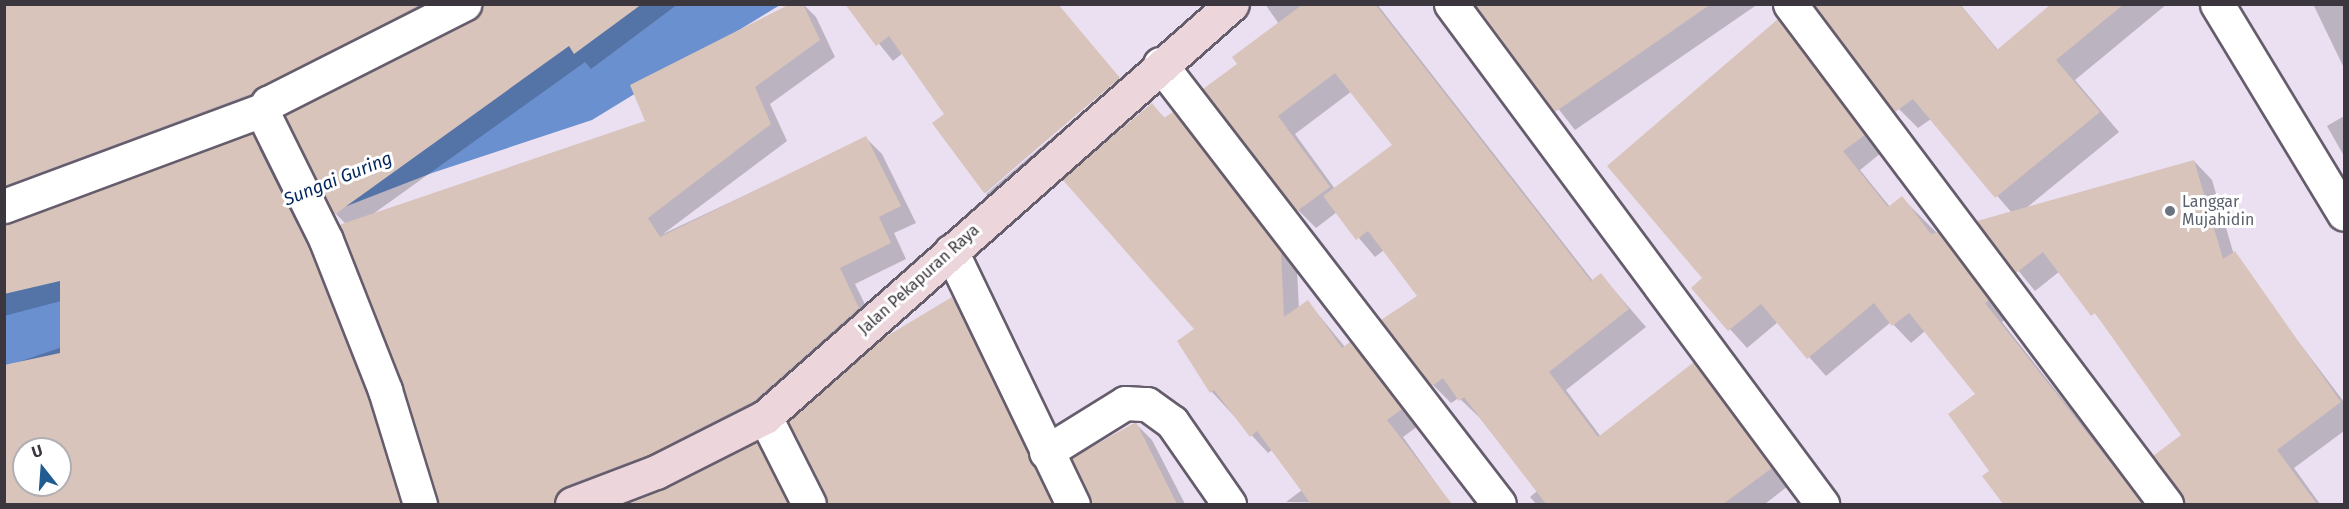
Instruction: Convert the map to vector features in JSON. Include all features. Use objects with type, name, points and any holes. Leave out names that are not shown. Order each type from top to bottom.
[{"type":"street","points":[[4,206],[265,109],[464,4]]},
{"type":"street","name":"Jalan Pekapuran Raya","points":[[572,504],[656,472],[765,417],[1160,64],[1232,4]]},
{"type":"street","points":[[1451,4],[1822,504]]},
{"type":"street","points":[[1790,4],[2166,504]]},
{"type":"street","points":[[2217,4],[2344,214]]},
{"type":"street","points":[[1160,64],[1499,504]]},
{"type":"street","points":[[265,109],[326,240],[385,390],[420,504]]},
{"type":"street","points":[[951,251],[1073,504]]},
{"type":"street","points":[[1046,452],[1125,403],[1147,404],[1172,422],[1229,504]]},
{"type":"street","points":[[765,417],[809,504]]},
{"type":"water","name":"Sungai Guring","points":[[556,5],[780,5],[592,120],[432,173],[218,256],[5,394],[4,259],[231,162]]},
{"type":"building","points":[[4,4],[421,4],[253,93],[4,186]]},
{"type":"building","points":[[483,4],[642,4],[574,54],[569,46],[334,215],[285,115],[472,21]]},
{"type":"building","points":[[790,4],[803,4],[820,40],[755,87],[771,124],[648,218],[660,237],[866,136],[901,206],[879,217],[891,243],[840,268],[859,308],[754,401],[648,455],[565,486],[554,504],[438,504],[402,383],[339,225],[645,121],[630,85]]},
{"type":"building","points":[[845,4],[1058,4],[1120,78],[984,193],[932,123],[944,114],[889,36],[876,46]]},
{"type":"building","points":[[1303,4],[1375,4],[1591,281],[1601,273],[1629,309],[1549,372],[1598,437],[1694,362],[1772,468],[1723,504],[1546,504],[1464,397],[1459,401],[1443,378],[1432,386],[1381,320],[1417,296],[1368,231],[1356,240],[1323,196],[1392,145],[1335,73],[1278,116],[1330,187],[1297,211],[1203,89],[1237,64],[1232,57]]},
{"type":"building","points":[[1475,4],[1711,4],[1555,112]]},
{"type":"building","points":[[1814,4],[1960,4],[1997,50],[2051,4],[2124,4],[2056,60],[2100,112],[1995,198],[1913,99],[1895,112]]},
{"type":"building","points":[[1778,19],[1865,135],[1843,151],[1888,207],[1902,196],[1931,234],[1938,232],[1989,300],[1985,303],[2143,504],[2003,504],[1982,476],[1989,471],[1948,414],[1975,394],[1909,313],[1892,326],[1874,303],[1807,359],[1761,304],[1728,331],[1691,288],[1702,278],[1607,166]]},
{"type":"building","points":[[1152,103],[1164,118],[1173,112],[1281,251],[1284,317],[1308,300],[1342,348],[1350,342],[1402,409],[1387,420],[1452,504],[1311,504],[1257,431],[1250,437],[1214,390],[1210,393],[1177,341],[1194,329],[1062,179]]},
{"type":"building","points":[[252,134],[309,248],[367,396],[401,504],[4,504],[4,365],[60,353],[60,281],[4,294],[4,224]]},
{"type":"building","points":[[2194,160],[2223,259],[2235,251],[2341,402],[2277,450],[2317,504],[2184,504],[2153,456],[2181,435],[2095,313],[2091,316],[2043,252],[2016,273],[1977,221]]},
{"type":"building","points":[[952,297],[1052,504],[828,504],[788,421],[882,339]]},
{"type":"building","points":[[1136,422],[1177,504],[1092,504],[1072,458]]},
{"type":"building","points":[[757,442],[788,504],[623,504],[664,489]]},
{"type":"place","name":"Langgar Mujahidin","points":[[2170,211]]}]
